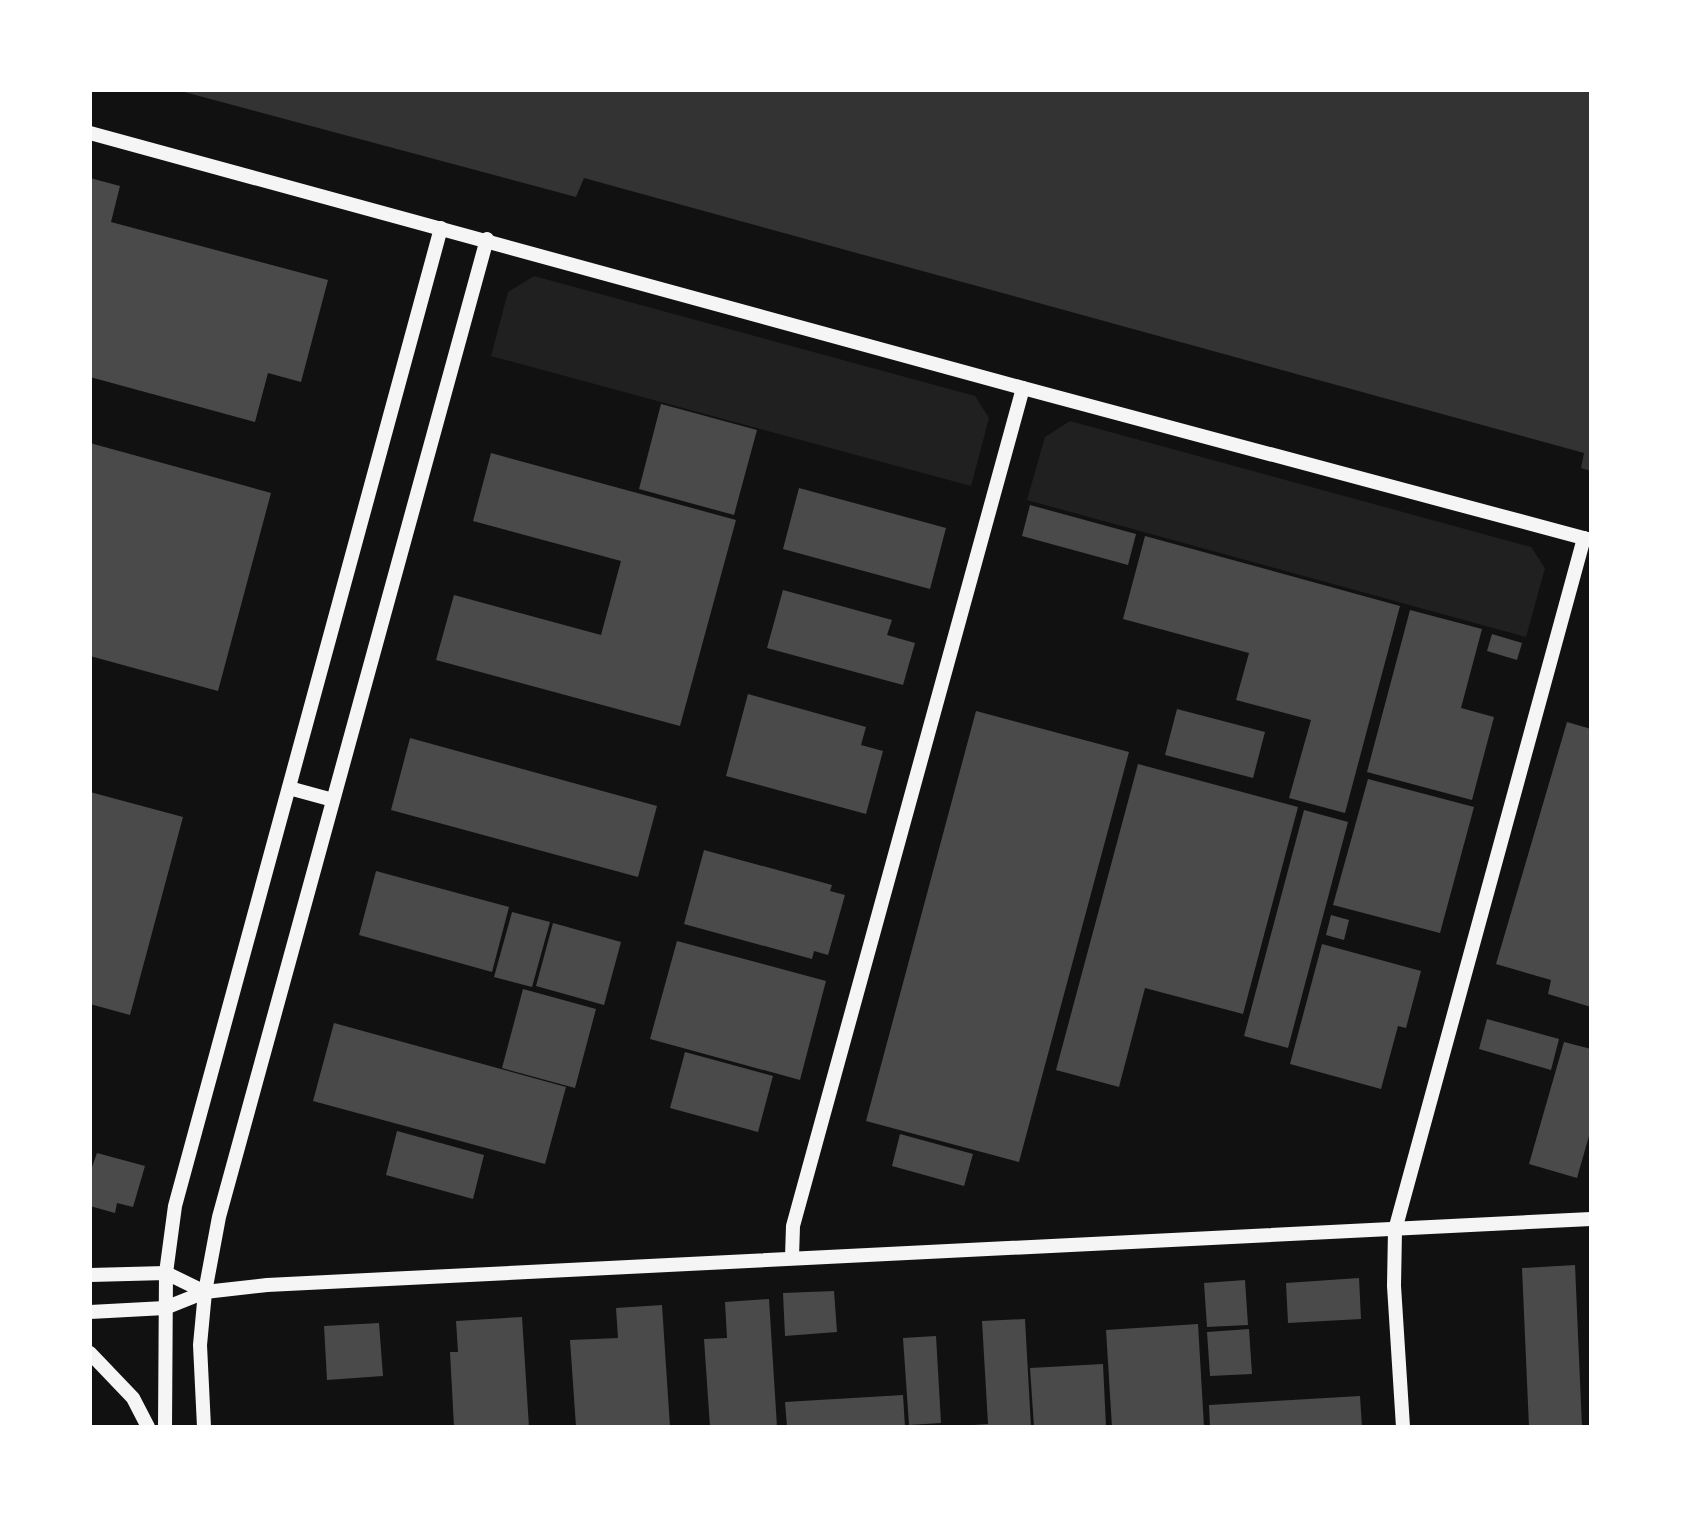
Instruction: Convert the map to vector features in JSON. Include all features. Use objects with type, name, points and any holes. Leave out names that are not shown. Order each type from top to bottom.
[{"type":"street","points":[[90,133],[1588,539],[1395,1230],[1394,1286],[1403,1427]]},
{"type":"street","points":[[165,1427],[166,1273],[175,1206],[441,228]]},
{"type":"street","points":[[204,1427],[200,1345],[205,1292],[219,1217],[487,239]]},
{"type":"street","points":[[792,1257],[793,1226],[1023,388]]},
{"type":"street","points":[[289,788],[333,800]]},
{"type":"street","points":[[90,1312],[165,1308],[205,1292],[267,1285],[1591,1219]]},
{"type":"street","points":[[90,1275],[166,1273],[205,1292]]},
{"type":"street","points":[[90,1353],[133,1398],[148,1427]]},
{"type":"shaded area","points":[[177,90],[1591,90],[1591,471],[1581,468],[1584,453],[584,178],[576,197]]},
{"type":"shaded area","points":[[534,276],[975,396],[989,418],[971,486],[491,356],[508,292]]},
{"type":"shaded area","points":[[1070,421],[1531,547],[1545,568],[1526,637],[1027,500],[1045,437]]},
{"type":"building","points":[[90,178],[120,186],[111,222],[328,280],[301,382],[268,373],[255,422],[90,377]]},
{"type":"building","points":[[661,404],[757,430],[734,515],[639,489]]},
{"type":"building","points":[[90,443],[271,493],[218,691],[90,656]]},
{"type":"building","points":[[491,453],[736,520],[680,726],[436,660],[454,595],[601,635],[621,561],[473,521]]},
{"type":"building","points":[[799,488],[946,528],[930,589],[783,549]]},
{"type":"building","points":[[1030,505],[1136,534],[1128,565],[1022,536]]},
{"type":"building","points":[[1145,536],[1400,606],[1345,813],[1289,798],[1311,720],[1236,700],[1249,653],[1123,619]]},
{"type":"building","points":[[783,590],[892,620],[887,635],[915,643],[903,685],[767,648]]},
{"type":"building","points":[[1410,610],[1482,629],[1461,708],[1494,717],[1472,800],[1367,772]]},
{"type":"building","points":[[1492,634],[1522,643],[1517,660],[1487,651]]},
{"type":"building","points":[[748,694],[866,727],[861,745],[883,751],[866,814],[726,776]]},
{"type":"building","points":[[1177,709],[1265,732],[1253,778],[1165,755]]},
{"type":"building","points":[[976,711],[1129,752],[1019,1162],[866,1121]]},
{"type":"building","points":[[1567,722],[1591,729],[1591,1007],[1548,994],[1551,980],[1496,964]]},
{"type":"building","points":[[410,738],[657,806],[638,877],[391,810]]},
{"type":"building","points":[[1138,764],[1298,807],[1243,1014],[1145,988],[1119,1087],[1056,1070]]},
{"type":"building","points":[[1368,779],[1474,807],[1440,933],[1333,905]]},
{"type":"building","points":[[90,792],[183,817],[130,1015],[90,1004]]},
{"type":"building","points":[[1304,810],[1348,822],[1288,1048],[1244,1036]]},
{"type":"building","points":[[704,850],[832,885],[830,891],[845,895],[828,955],[814,951],[812,959],[684,924]]},
{"type":"building","points":[[376,871],[509,907],[492,972],[359,935]]},
{"type":"building","points":[[512,912],[550,922],[532,987],[494,977]]},
{"type":"building","points":[[1331,915],[1349,920],[1344,940],[1326,935]]},
{"type":"building","points":[[553,923],[621,942],[604,1005],[536,986]]},
{"type":"building","points":[[677,941],[826,981],[800,1080],[650,1039]]},
{"type":"building","points":[[1322,944],[1421,971],[1406,1028],[1398,1026],[1381,1089],[1290,1064]]},
{"type":"building","points":[[523,989],[596,1009],[575,1088],[502,1068]]},
{"type":"building","points":[[1487,1019],[1559,1039],[1551,1070],[1479,1049]]},
{"type":"building","points":[[334,1023],[566,1087],[545,1164],[313,1101]]},
{"type":"building","points":[[1564,1042],[1591,1049],[1591,1129],[1577,1178],[1529,1164]]},
{"type":"building","points":[[685,1052],[773,1076],[758,1132],[670,1108]]},
{"type":"building","points":[[397,1131],[484,1155],[473,1199],[386,1175]]},
{"type":"building","points":[[900,1134],[973,1154],[964,1186],[892,1166]]},
{"type":"building","points":[[97,1153],[145,1166],[133,1207],[117,1203],[115,1213],[90,1206],[90,1166]]},
{"type":"building","points":[[1575,1265],[1582,1427],[1529,1427],[1522,1268]]},
{"type":"building","points":[[1359,1278],[1361,1319],[1288,1323],[1286,1283]]},
{"type":"building","points":[[1245,1280],[1248,1325],[1207,1327],[1204,1283]]},
{"type":"building","points":[[834,1291],[837,1332],[785,1336],[783,1293]]},
{"type":"building","points":[[769,1299],[777,1427],[710,1427],[704,1339],[727,1338],[725,1302]]},
{"type":"building","points":[[662,1305],[670,1427],[576,1427],[570,1340],[618,1338],[616,1308]]},
{"type":"building","points":[[522,1317],[529,1427],[454,1427],[450,1352],[458,1352],[456,1321]]},
{"type":"building","points":[[1025,1319],[1031,1427],[973,1427],[988,1424],[982,1321]]},
{"type":"building","points":[[379,1323],[383,1376],[327,1380],[324,1326]]},
{"type":"building","points":[[1198,1324],[1204,1427],[1112,1427],[1106,1330]]},
{"type":"building","points":[[1249,1329],[1252,1374],[1210,1376],[1207,1332]]},
{"type":"building","points":[[936,1336],[941,1423],[909,1425],[903,1338]]},
{"type":"building","points":[[1103,1364],[1106,1427],[1034,1427],[1030,1368]]},
{"type":"building","points":[[903,1395],[905,1427],[787,1427],[785,1402]]},
{"type":"building","points":[[1360,1396],[1362,1427],[1210,1427],[1209,1405]]}]
